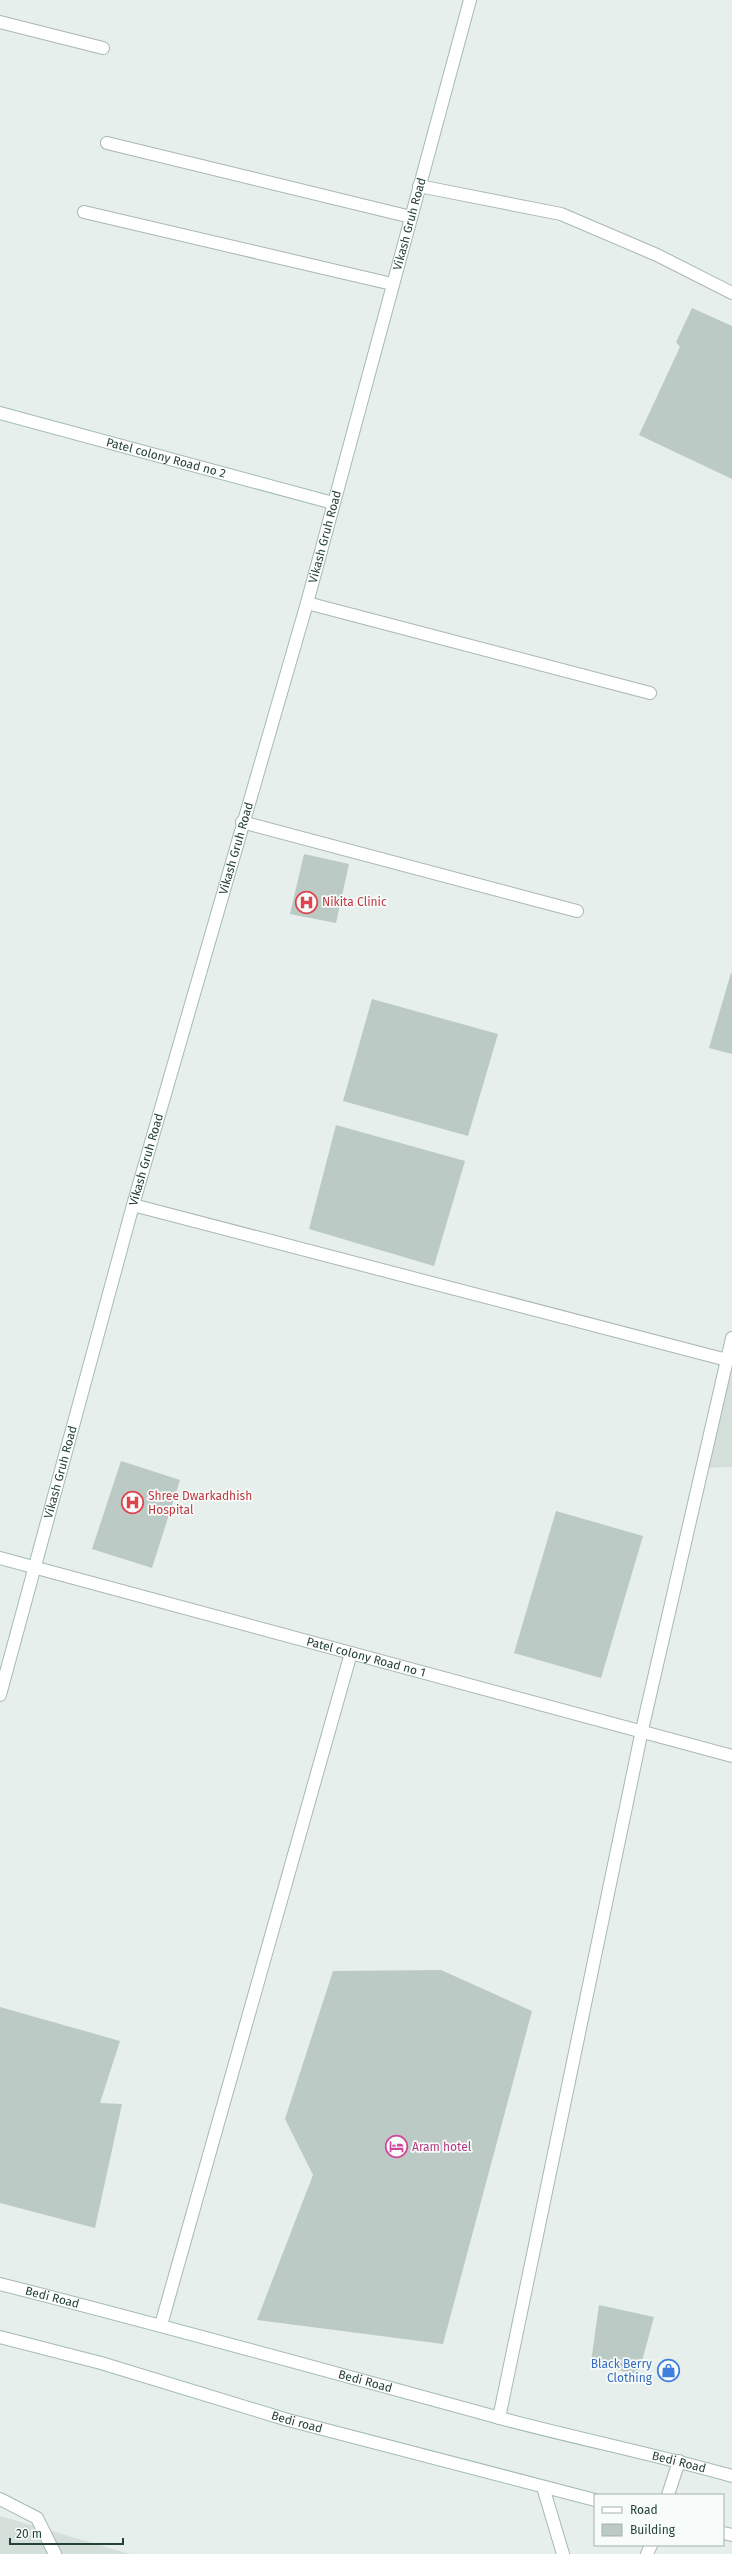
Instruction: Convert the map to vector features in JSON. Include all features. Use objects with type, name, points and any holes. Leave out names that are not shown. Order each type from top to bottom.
[{"type":"street","name":"Vikash Gruh Road","points":[[0,1695],[33,1567],[133,1205],[242,822],[307,603],[332,503],[470,0]]},
{"type":"street","points":[[0,22],[103,48]]},
{"type":"street","points":[[107,143],[411,217]]},
{"type":"street","points":[[420,186],[561,214],[657,255],[732,293]]},
{"type":"street","points":[[84,212],[392,284]]},
{"type":"street","name":"Patel colony Road no 2","points":[[0,412],[332,503]]},
{"type":"street","points":[[307,603],[650,693]]},
{"type":"street","points":[[242,822],[577,911]]},
{"type":"street","points":[[133,1205],[727,1360]]},
{"type":"street","points":[[499,2418],[642,1730],[732,1338]]},
{"type":"street","name":"Patel colony Road no 1","points":[[0,1558],[642,1730],[732,1756]]},
{"type":"street","points":[[162,2325],[351,1653]]},
{"type":"street","name":"Bedi Road","points":[[0,2284],[162,2325],[499,2418],[679,2461],[732,2476]]},
{"type":"street","name":"Bedi road","points":[[0,2337],[101,2363],[288,2420],[594,2500]]},
{"type":"street","points":[[668,2494],[679,2461]]},
{"type":"street","points":[[543,2487],[563,2554]]},
{"type":"street","points":[[0,2500],[36,2518],[55,2554]]},
{"type":"shaded area","points":[[732,1364],[732,1467],[701,1468]]},
{"type":"shaded area","points":[[0,2516],[130,2554],[0,2554]]},
{"type":"building","points":[[692,308],[732,326],[732,479],[639,435],[680,347],[676,342]]},
{"type":"building","points":[[304,854],[349,864],[336,923],[290,914]]},
{"type":"building","points":[[731,973],[732,974],[732,1054],[709,1048]]},
{"type":"building","points":[[372,999],[498,1034],[468,1136],[343,1101]]},
{"type":"building","points":[[336,1125],[465,1161],[434,1266],[309,1229]]},
{"type":"building","points":[[121,1461],[180,1480],[152,1568],[92,1549]]},
{"type":"building","points":[[556,1511],[643,1536],[601,1678],[514,1653]]},
{"type":"building","name":"Aram hotel","points":[[441,1970],[532,2011],[443,2344],[257,2320],[313,2175],[285,2119],[333,1971]]},
{"type":"building","points":[[0,2007],[120,2041],[100,2103],[122,2104],[95,2228],[0,2203]]},
{"type":"building","points":[[599,2305],[654,2317],[638,2376],[591,2362]]},
{"type":"place","name":"Nikita Clinic","points":[[307,902]]},
{"type":"place","name":"Shree Dwarkadhish Hospital","points":[[132,1503]]},
{"type":"place","name":"Aram hotel","points":[[397,2147]]},
{"type":"place","name":"Black Berry Clothing","points":[[668,2371]]}]
